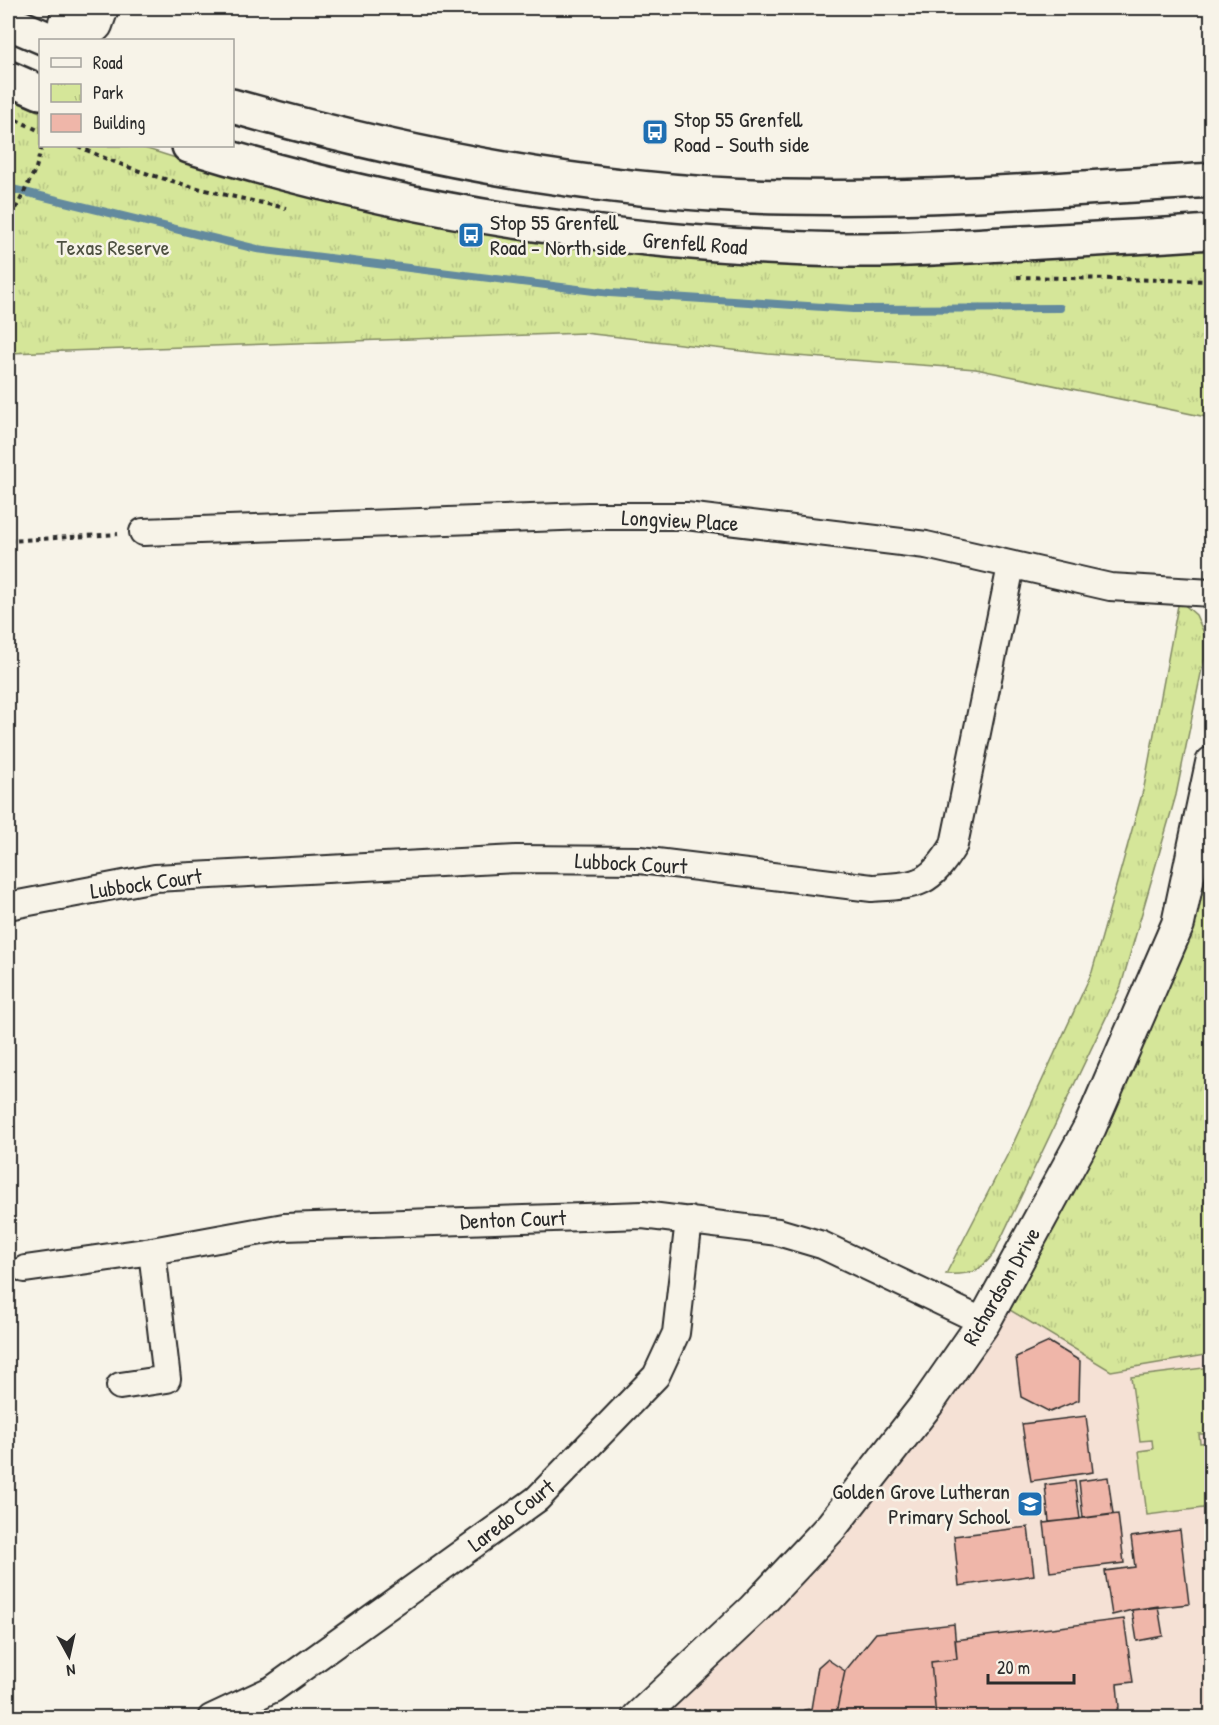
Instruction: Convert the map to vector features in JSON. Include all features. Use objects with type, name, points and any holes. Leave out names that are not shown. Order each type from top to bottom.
[{"type":"main road","points":[[8,22],[48,39]]},
{"type":"main road","points":[[8,78],[39,92]]},
{"type":"main road","points":[[234,107],[334,134],[425,154],[608,184],[692,192],[783,197],[903,197],[1212,180]]},
{"type":"main road","name":"Grenfell Road","points":[[193,147],[360,193],[446,212],[625,238],[689,244],[846,250],[1212,232]]},
{"type":"street","points":[[68,39],[65,22],[71,8]]},
{"type":"street","points":[[80,39],[96,25],[102,8]]},
{"type":"street","name":"Longview Place","points":[[143,532],[588,516],[686,516],[926,545],[1110,587],[1212,593]]},
{"type":"street","name":"Lubbock Court","points":[[8,906],[154,878],[516,859],[640,860],[872,888],[911,885],[938,871],[954,845],[1011,566]]},
{"type":"street","name":"Richardson Drive","points":[[638,1718],[753,1610],[831,1527],[927,1404],[984,1322],[1090,1127],[1178,924],[1212,763]]},
{"type":"street","name":"Denton Court","points":[[25,1269],[152,1251],[284,1227],[643,1215],[778,1232],[822,1245],[984,1322]]},
{"type":"street","name":"Laredo Court","points":[[212,1718],[273,1689],[537,1499],[656,1376],[676,1332],[689,1220]]},
{"type":"street","points":[[120,1386],[167,1379],[152,1251]]},
{"type":"path","points":[[8,116],[39,131]]},
{"type":"path","points":[[8,225],[36,168],[42,147]]},
{"type":"path","points":[[8,541],[143,532]]},
{"type":"shaded area","name":"Golden Grove Lutheran Primary School","points":[[995,1301],[1111,1371],[1211,1354],[1211,1717],[638,1718],[753,1610]]},
{"type":"green space","name":"Texas Reserve","points":[[8,98],[39,112],[39,147],[141,147],[201,166],[441,224],[1204,247],[1211,254],[1211,418],[976,369],[768,354],[584,333],[9,353],[12,503],[8,514]]},
{"type":"green space","points":[[1179,600],[1196,615],[1204,633],[1204,659],[1176,795],[1121,986],[994,1253],[979,1269],[962,1274],[946,1274],[1013,1144],[1092,972],[1144,787]]},
{"type":"green space","points":[[1211,760],[1211,1354],[1111,1371],[995,1301],[1178,924]]},
{"type":"green space","points":[[1211,1367],[1211,1434],[1199,1434],[1200,1443],[1211,1442],[1211,1507],[1147,1515],[1139,1451],[1153,1449],[1152,1440],[1140,1441],[1131,1377]]},
{"type":"building","points":[[1049,1342],[1080,1361],[1079,1400],[1050,1412],[1021,1397],[1016,1357]]},
{"type":"building","points":[[1086,1416],[1093,1472],[1031,1481],[1022,1424]]},
{"type":"building","points":[[1108,1477],[1113,1514],[1083,1518],[1079,1481]]},
{"type":"building","points":[[1075,1481],[1080,1519],[1049,1522],[1045,1485]]},
{"type":"building","points":[[1118,1514],[1124,1563],[1050,1572],[1044,1523]]},
{"type":"building","points":[[1028,1527],[1034,1575],[959,1586],[954,1536]]},
{"type":"building","points":[[1180,1530],[1189,1604],[1132,1610],[1112,1615],[1105,1571],[1135,1567],[1131,1537]]},
{"type":"building","points":[[1158,1606],[1163,1636],[1137,1641],[1132,1610]]},
{"type":"building","points":[[1124,1619],[1133,1682],[1117,1684],[1119,1707],[1110,1718],[936,1718],[931,1662],[957,1659],[955,1640]]},
{"type":"building","points":[[954,1624],[957,1659],[931,1662],[936,1718],[835,1718],[845,1671],[876,1633]]},
{"type":"building","points":[[827,1659],[845,1671],[835,1718],[805,1718],[804,1710],[811,1709],[818,1667]]},
{"type":"waterway","points":[[8,188],[257,249],[610,293],[853,309],[1060,308]]},
{"type":"place","name":"Stop 55 Grenfell Road - South side","points":[[655,132]]},
{"type":"place","name":"Stop 55 Grenfell Road - North side","points":[[471,235]]},
{"type":"place","name":"Golden Grove Lutheran Primary School","points":[[1030,1504]]}]
